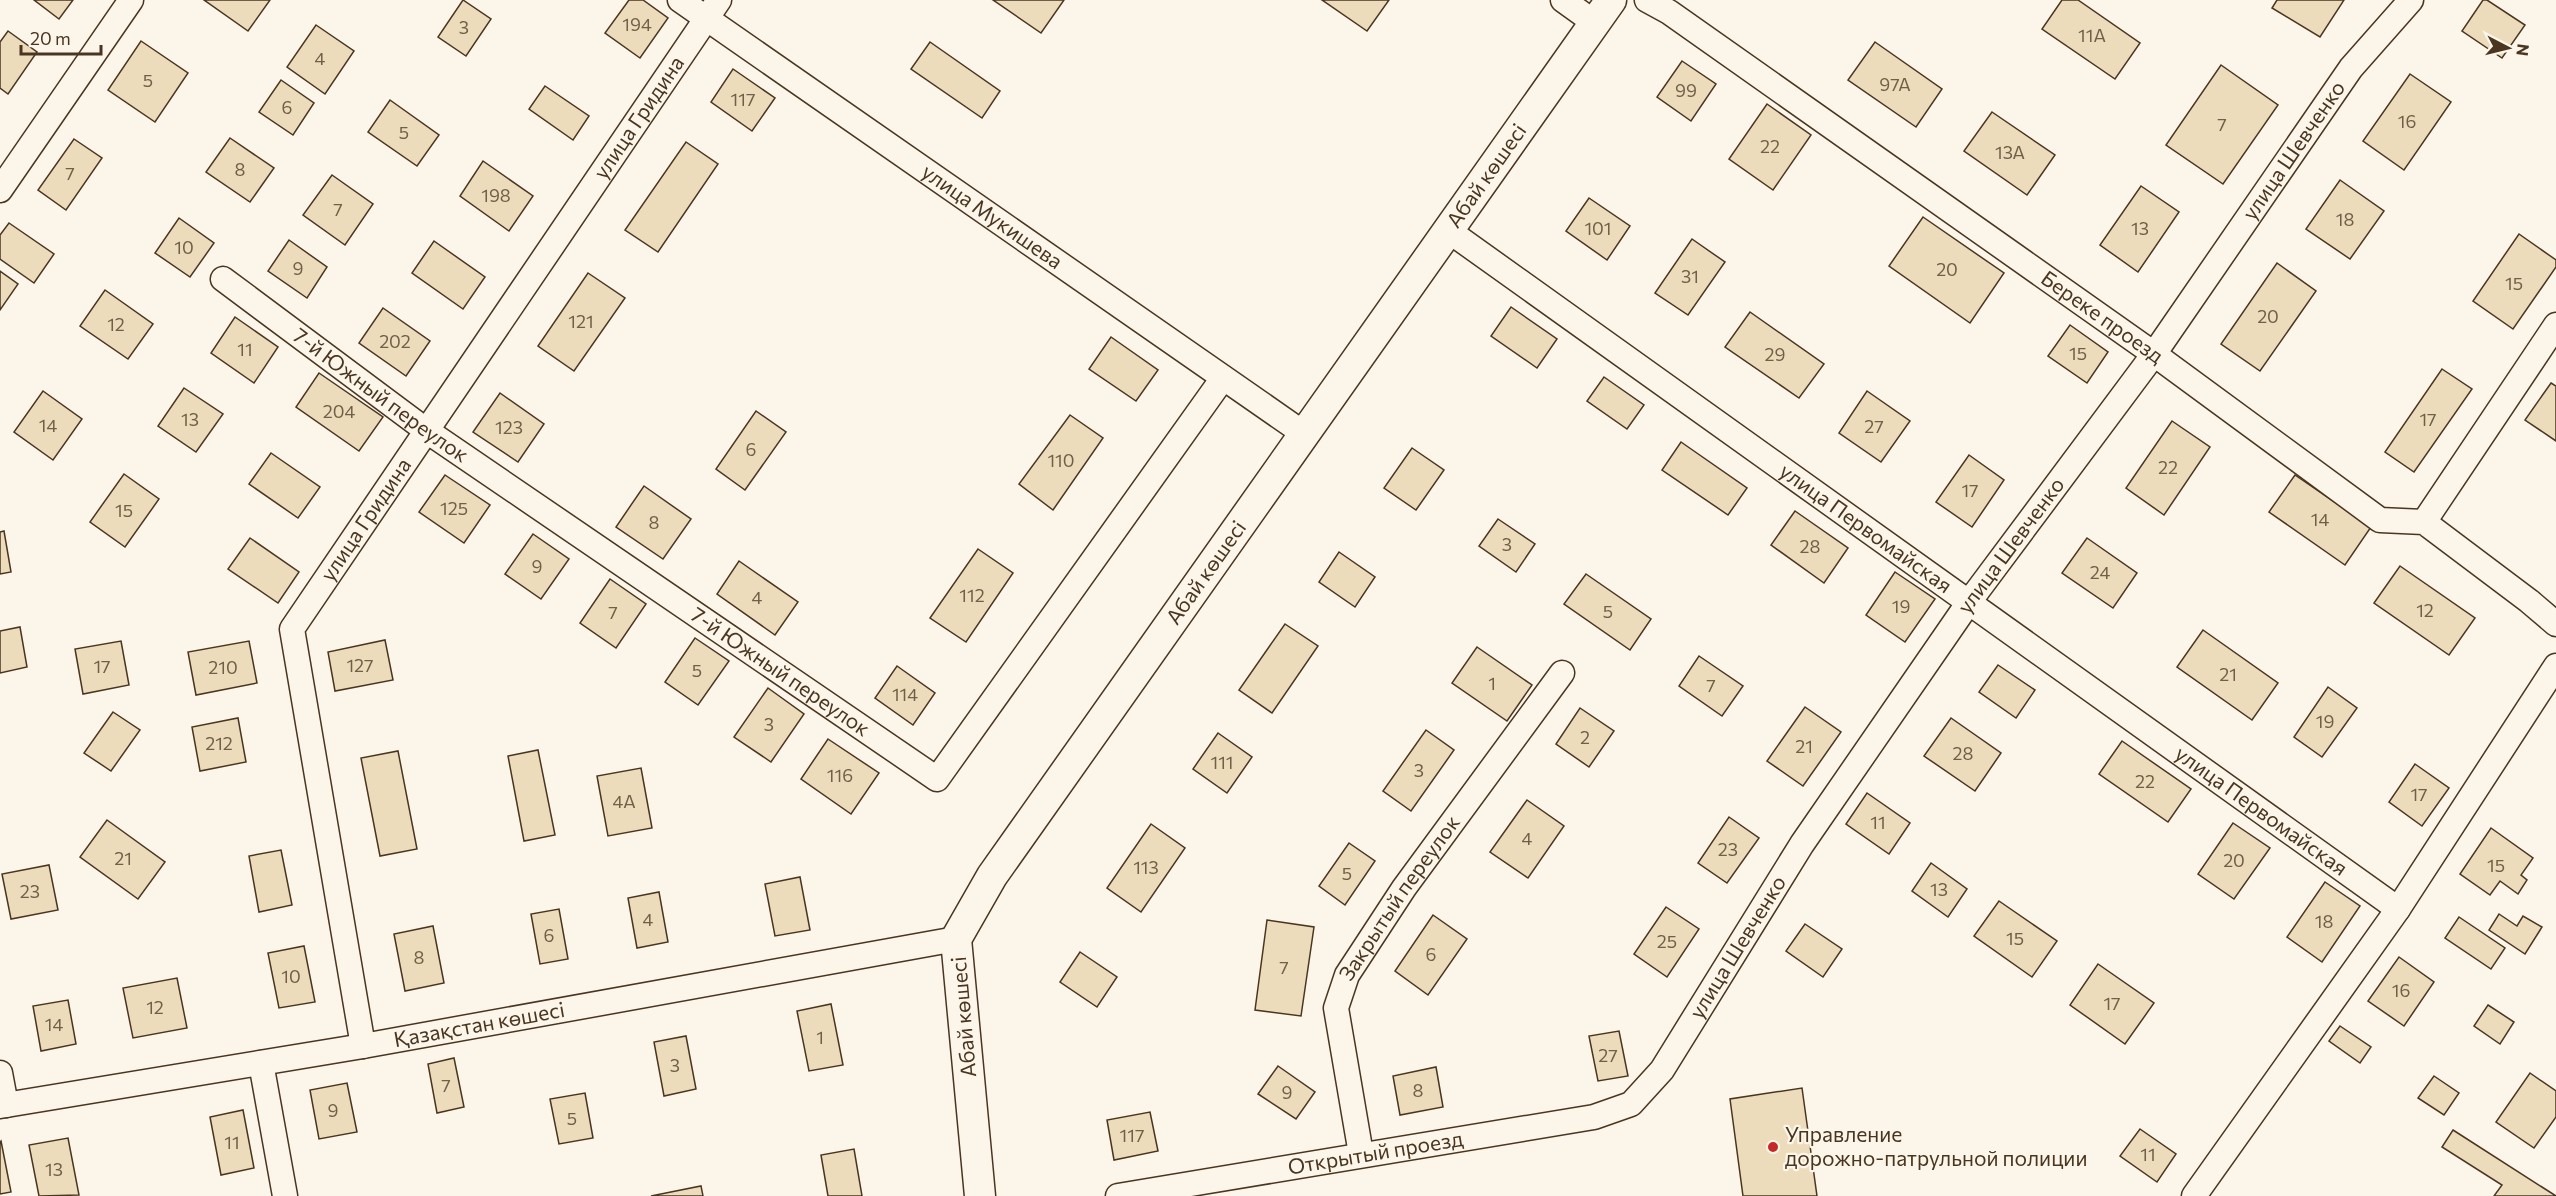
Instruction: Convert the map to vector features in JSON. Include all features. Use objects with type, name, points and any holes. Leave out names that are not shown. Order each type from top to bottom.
[{"type":"street","points":[[0,190],[131,0]]},
{"type":"street","name":"улица Мукишева","points":[[680,0],[713,10],[1223,378],[1303,433]]},
{"type":"street","points":[[1563,0],[1603,11]]},
{"type":"street","name":"Береке проезд","points":[[1647,0],[1669,12],[2154,354],[2380,520],[2424,522]]},
{"type":"street","name":"улица Шевченко","points":[[1631,1104],[1662,1070],[1802,844],[1970,602],[2154,354],[2351,68],[2411,0]]},
{"type":"street","name":"улица Гридина","points":[[363,1046],[292,629],[713,10]]},
{"type":"street","name":"Абай көшесі","points":[[980,1196],[956,939],[992,876],[1603,11]]},
{"type":"street","name":"улица Первомайская","points":[[1449,231],[2398,909]]},
{"type":"street","name":"7-й Южный переулок","points":[[223,279],[427,431],[937,779],[1223,378]]},
{"type":"street","points":[[2556,325],[2424,522],[2556,624]]},
{"type":"street","points":[[2194,1196],[2398,909],[2556,666]]},
{"type":"street","name":"Закрытый переулок","points":[[1361,1154],[1336,1008],[1347,975],[1404,888],[1562,673]]},
{"type":"street","name":"Қазақстан көшесі","points":[[3,1105],[363,1046],[956,939]]},
{"type":"street","points":[[261,1063],[285,1196]]},
{"type":"street","points":[[0,1073],[3,1105]]},
{"type":"street","name":"Открытый проезд","points":[[1118,1196],[1594,1117],[1631,1104]]},
{"type":"building","points":[[34,0],[73,0],[59,19]]},
{"type":"building","points":[[204,0],[270,0],[248,31]]},
{"type":"building","points":[[463,0],[491,19],[466,56],[438,37]]},
{"type":"building","points":[[629,0],[643,0],[668,18],[640,58],[605,33]]},
{"type":"building","points":[[993,0],[1064,0],[1041,33]]},
{"type":"building","points":[[1322,0],[1389,0],[1367,31]]},
{"type":"building","points":[[2062,0],[2078,0],[2140,43],[2115,79],[2042,29]]},
{"type":"building","points":[[2277,0],[2344,0],[2320,37],[2272,8]]},
{"type":"building","points":[[2483,0],[2487,0],[2525,25],[2502,58],[2462,31]]},
{"type":"building","points":[[316,25],[354,51],[325,94],[287,67]]},
{"type":"building","points":[[8,31],[37,52],[8,94],[0,88],[0,42]]},
{"type":"building","points":[[141,41],[188,73],[155,122],[108,90]]},
{"type":"building","points":[[930,42],[1000,91],[982,118],[911,69]]},
{"type":"building","points":[[1875,42],[1942,89],[1916,127],[1848,80]]},
{"type":"building","points":[[1682,61],[1716,84],[1691,121],[1657,97]]},
{"type":"building","points":[[2221,65],[2278,105],[2223,184],[2166,145]]},
{"type":"building","points":[[733,69],[775,98],[752,131],[711,102]]},
{"type":"building","points":[[2410,74],[2451,102],[2404,170],[2363,141]]},
{"type":"building","points":[[281,80],[314,103],[293,135],[259,112]]},
{"type":"building","points":[[545,86],[589,116],[573,140],[529,109]]},
{"type":"building","points":[[390,100],[439,135],[417,166],[368,132]]},
{"type":"building","points":[[1767,104],[1811,135],[1773,190],[1729,159]]},
{"type":"building","points":[[1992,112],[2055,155],[2027,195],[1964,151]]},
{"type":"building","points":[[230,138],[274,168],[250,202],[206,172]]},
{"type":"building","points":[[74,139],[102,158],[66,210],[38,190]]},
{"type":"building","points":[[686,142],[718,164],[658,252],[625,230]]},
{"type":"building","points":[[483,161],[533,196],[509,231],[460,196]]},
{"type":"building","points":[[332,175],[373,204],[345,245],[303,215]]},
{"type":"building","points":[[2340,180],[2384,211],[2350,259],[2306,229]]},
{"type":"building","points":[[2141,186],[2179,212],[2138,272],[2100,245]]},
{"type":"building","points":[[1589,198],[1630,226],[1607,260],[1566,231]]},
{"type":"building","points":[[1923,217],[2004,273],[1970,323],[1889,266]]},
{"type":"building","points":[[179,218],[214,243],[190,277],[155,253]]},
{"type":"building","points":[[9,223],[54,254],[34,283],[0,259],[0,235]]},
{"type":"building","points":[[2519,234],[2556,260],[2556,267],[2513,329],[2473,301]]},
{"type":"building","points":[[1692,239],[1725,262],[1688,315],[1655,293]]},
{"type":"building","points":[[289,240],[327,267],[307,298],[268,271]]},
{"type":"building","points":[[434,241],[485,277],[463,309],[412,273]]},
{"type":"building","points":[[2277,263],[2316,291],[2260,371],[2221,344]]},
{"type":"building","points":[[0,271],[18,284],[0,310]]},
{"type":"building","points":[[588,273],[625,298],[574,371],[538,346]]},
{"type":"building","points":[[105,290],[153,324],[128,359],[80,326]]},
{"type":"building","points":[[1511,307],[1557,339],[1537,368],[1491,336]]},
{"type":"building","points":[[383,308],[430,341],[406,376],[359,343]]},
{"type":"building","points":[[1750,312],[1824,364],[1799,398],[1725,347]]},
{"type":"building","points":[[235,317],[278,347],[254,383],[211,353]]},
{"type":"building","points":[[2070,325],[2108,352],[2087,383],[2048,356]]},
{"type":"building","points":[[1111,337],[1158,370],[1136,401],[1089,369]]},
{"type":"building","points":[[2442,369],[2472,389],[2414,472],[2385,452]]},
{"type":"building","points":[[319,373],[383,417],[359,451],[296,407]]},
{"type":"building","points":[[1604,377],[1644,405],[1627,429],[1587,401]]},
{"type":"building","points":[[2551,383],[2556,386],[2556,441],[2525,420]]},
{"type":"building","points":[[184,388],[223,414],[196,452],[158,426]]},
{"type":"building","points":[[43,391],[82,419],[53,460],[14,432]]},
{"type":"building","points":[[1867,391],[1910,421],[1881,462],[1839,433]]},
{"type":"building","points":[[500,393],[544,424],[518,462],[473,432]]},
{"type":"building","points":[[756,411],[786,432],[745,490],[716,469]]},
{"type":"building","points":[[1070,415],[1103,438],[1053,510],[1019,484]]},
{"type":"building","points":[[2172,421],[2210,447],[2164,515],[2126,488]]},
{"type":"building","points":[[1681,442],[1747,488],[1728,515],[1662,470]]},
{"type":"building","points":[[1412,448],[1444,470],[1416,510],[1384,488]]},
{"type":"building","points":[[271,453],[320,487],[298,518],[249,484]]},
{"type":"building","points":[[1969,455],[2004,480],[1972,527],[1936,502]]},
{"type":"building","points":[[124,474],[159,499],[125,547],[90,522]]},
{"type":"building","points":[[445,475],[490,505],[464,543],[419,512]]},
{"type":"building","points":[[2295,475],[2371,527],[2345,565],[2269,512]]},
{"type":"building","points":[[644,486],[691,519],[663,559],[616,527]]},
{"type":"building","points":[[1795,511],[1848,548],[1824,583],[1771,545]]},
{"type":"building","points":[[1498,519],[1535,544],[1516,572],[1479,546]]},
{"type":"building","points":[[4,531],[11,572],[0,574],[0,532]]},
{"type":"building","points":[[533,534],[569,559],[541,599],[505,574]]},
{"type":"building","points":[[250,538],[299,572],[278,603],[228,569]]},
{"type":"building","points":[[2087,538],[2137,573],[2113,608],[2062,573]]},
{"type":"building","points":[[978,549],[1013,573],[966,642],[930,618]]},
{"type":"building","points":[[1339,552],[1375,577],[1355,607],[1319,582]]},
{"type":"building","points":[[739,561],[798,602],[775,635],[717,594]]},
{"type":"building","points":[[2400,566],[2475,618],[2449,655],[2374,603]]},
{"type":"building","points":[[1895,572],[1935,599],[1905,642],[1866,615]]},
{"type":"building","points":[[1586,574],[1651,619],[1630,650],[1564,604]]},
{"type":"building","points":[[610,579],[646,604],[616,648],[580,623]]},
{"type":"building","points":[[1285,624],[1318,646],[1272,713],[1239,690]]},
{"type":"building","points":[[20,627],[27,667],[0,673],[0,631]]},
{"type":"building","points":[[2203,630],[2278,683],[2252,720],[2177,667]]},
{"type":"building","points":[[695,638],[729,661],[698,705],[665,682]]},
{"type":"building","points":[[385,640],[393,680],[335,691],[328,652]]},
{"type":"building","points":[[121,641],[129,685],[83,694],[75,649]]},
{"type":"building","points":[[249,641],[257,683],[196,695],[188,652]]},
{"type":"building","points":[[1477,647],[1532,685],[1507,721],[1452,683]]},
{"type":"building","points":[[1699,656],[1743,686],[1722,716],[1679,686]]},
{"type":"building","points":[[1998,665],[2035,690],[2016,718],[1979,692]]},
{"type":"building","points":[[897,666],[935,693],[913,725],[875,698]]},
{"type":"building","points":[[2328,687],[2357,708],[2322,757],[2294,737]]},
{"type":"building","points":[[768,688],[804,714],[771,762],[734,737]]},
{"type":"building","points":[[1805,707],[1841,732],[1803,786],[1767,761]]},
{"type":"building","points":[[1580,708],[1614,731],[1589,767],[1556,744]]},
{"type":"building","points":[[113,712],[140,730],[111,771],[84,753]]},
{"type":"building","points":[[238,718],[246,762],[200,771],[192,727]]},
{"type":"building","points":[[1951,718],[2001,753],[1975,791],[1924,756]]},
{"type":"building","points":[[1426,730],[1454,750],[1411,811],[1383,791]]},
{"type":"building","points":[[1218,733],[1252,757],[1227,793],[1193,769]]},
{"type":"building","points":[[828,739],[879,773],[851,814],[801,779]]},
{"type":"building","points":[[2122,741],[2191,789],[2168,822],[2099,774]]},
{"type":"building","points":[[538,750],[555,835],[524,841],[508,756]]},
{"type":"building","points":[[398,751],[417,849],[380,856],[361,758]]},
{"type":"building","points":[[2415,764],[2449,788],[2422,826],[2389,802]]},
{"type":"building","points":[[641,768],[652,828],[608,836],[597,776]]},
{"type":"building","points":[[1867,793],[1910,823],[1889,854],[1846,824]]},
{"type":"building","points":[[1527,800],[1564,826],[1528,878],[1490,852]]},
{"type":"building","points":[[1729,817],[1759,838],[1727,883],[1698,863]]},
{"type":"building","points":[[107,820],[165,862],[138,899],[80,857]]},
{"type":"building","points":[[2233,823],[2270,848],[2234,899],[2198,874]]},
{"type":"building","points":[[1151,824],[1185,848],[1141,912],[1107,888]]},
{"type":"building","points":[[2491,828],[2533,858],[2521,875],[2527,880],[2518,894],[2500,881],[2490,895],[2460,874]]},
{"type":"building","points":[[1349,843],[1375,861],[1345,905],[1319,886]]},
{"type":"building","points":[[281,850],[292,905],[259,912],[249,856]]},
{"type":"building","points":[[1931,863],[1967,889],[1948,917],[1912,891]]},
{"type":"building","points":[[49,865],[58,910],[11,919],[2,874]]},
{"type":"building","points":[[800,877],[810,930],[775,936],[765,884]]},
{"type":"building","points":[[2325,882],[2360,906],[2322,962],[2287,937]]},
{"type":"building","points":[[659,892],[668,942],[637,948],[628,898]]},
{"type":"building","points":[[1999,901],[2057,941],[2032,977],[1974,936]]},
{"type":"building","points":[[1666,907],[1699,929],[1667,977],[1634,954]]},
{"type":"building","points":[[559,909],[568,959],[540,964],[531,914]]},
{"type":"building","points":[[2499,914],[2517,926],[2523,916],[2542,927],[2525,954],[2489,930]]},
{"type":"building","points":[[1433,915],[1467,939],[1428,995],[1395,971]]},
{"type":"building","points":[[2459,917],[2505,948],[2491,969],[2445,938]]},
{"type":"building","points":[[1267,920],[1314,927],[1301,1016],[1255,1010]]},
{"type":"building","points":[[1805,924],[1842,949],[1823,977],[1786,951]]},
{"type":"building","points":[[433,926],[444,983],[405,991],[394,934]]},
{"type":"building","points":[[304,946],[315,1002],[279,1008],[268,953]]},
{"type":"building","points":[[1080,952],[1117,977],[1097,1007],[1060,982]]},
{"type":"building","points":[[2399,957],[2434,982],[2404,1026],[2368,1001]]},
{"type":"building","points":[[2098,964],[2154,1003],[2125,1044],[2070,1005]]},
{"type":"building","points":[[177,978],[187,1028],[133,1038],[123,988]]},
{"type":"building","points":[[68,1000],[76,1044],[41,1051],[33,1006]]},
{"type":"building","points":[[831,1004],[843,1065],[809,1071],[797,1011]]},
{"type":"building","points":[[2488,1005],[2514,1022],[2500,1044],[2474,1026]]},
{"type":"building","points":[[2340,1026],[2371,1047],[2360,1063],[2329,1041]]},
{"type":"building","points":[[1619,1031],[1628,1076],[1598,1081],[1589,1036]]},
{"type":"building","points":[[686,1036],[696,1089],[664,1096],[654,1042]]},
{"type":"building","points":[[454,1058],[464,1107],[437,1113],[428,1064]]},
{"type":"building","points":[[1278,1066],[1315,1092],[1296,1119],[1258,1094]]},
{"type":"building","points":[[1436,1067],[1443,1107],[1400,1115],[1393,1076]]},
{"type":"building","points":[[2530,1073],[2556,1091],[2556,1117],[2534,1148],[2496,1122]]},
{"type":"building","points":[[2434,1076],[2459,1093],[2444,1115],[2418,1098]]},
{"type":"building","points":[[347,1083],[357,1132],[319,1139],[310,1090]]},
{"type":"building","name":"Управление дорожно-патрульной полиции","points":[[1802,1088],[1817,1196],[1743,1196],[1730,1099]]},
{"type":"building","points":[[585,1093],[593,1138],[559,1144],[550,1099]]},
{"type":"building","points":[[243,1110],[254,1168],[221,1175],[210,1117]]},
{"type":"building","points":[[1150,1112],[1158,1151],[1114,1160],[1107,1120]]},
{"type":"building","points":[[2140,1129],[2176,1154],[2157,1182],[2120,1156]]},
{"type":"building","points":[[2453,1130],[2556,1196],[2494,1196],[2502,1185],[2442,1147]]},
{"type":"building","points":[[68,1138],[79,1195],[39,1196],[29,1145]]},
{"type":"building","points":[[0,1142],[11,1192],[0,1194]]},
{"type":"building","points":[[854,1149],[862,1196],[828,1196],[821,1155]]},
{"type":"building","points":[[701,1186],[703,1196],[651,1196]]},
{"type":"place","name":"Управление дорожно-патрульной полиции","points":[[1773,1147]]}]
